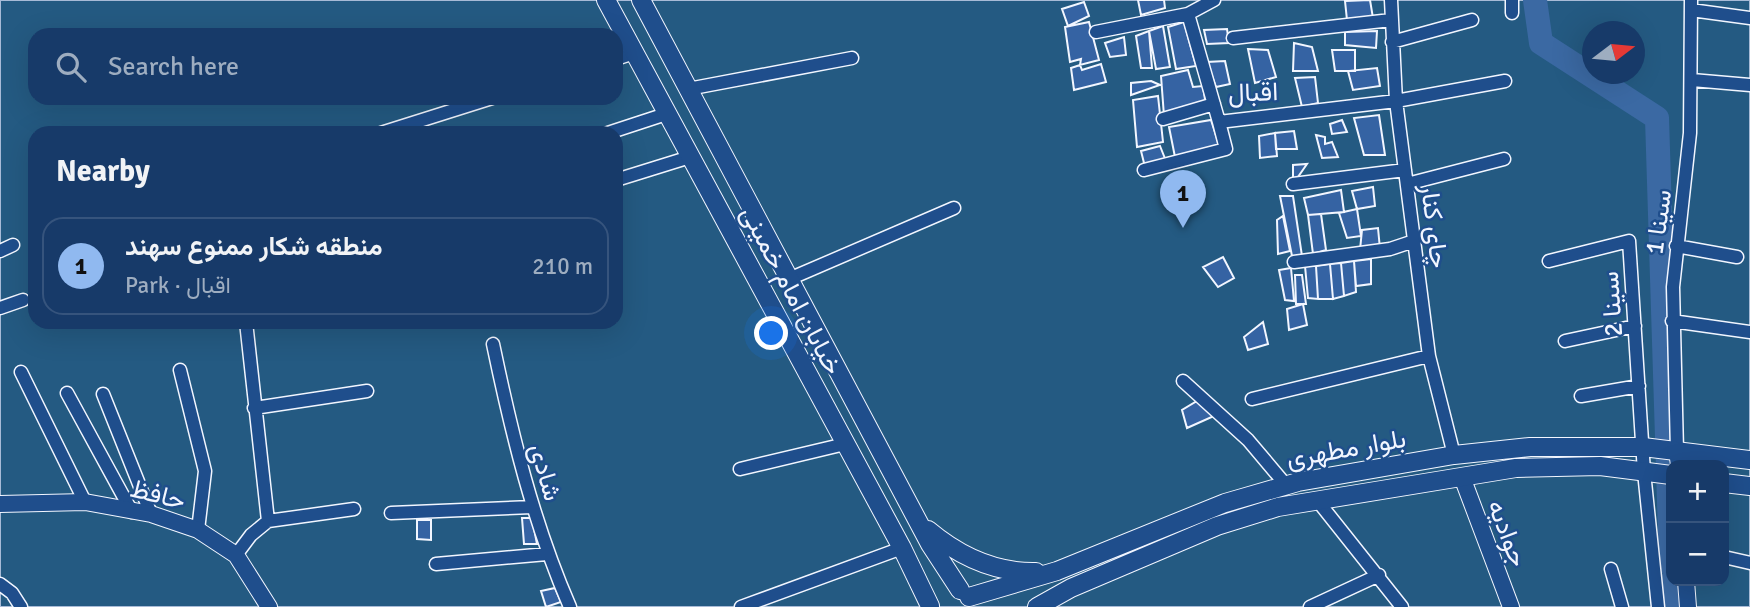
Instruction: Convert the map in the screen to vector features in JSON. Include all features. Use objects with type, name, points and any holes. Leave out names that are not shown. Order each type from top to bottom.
[{"type":"main road","name":"خیابان امام خمینی","points":[[606,0],[621,28]]},
{"type":"main road","name":"خیابان امام خمینی","points":[[641,0],[930,544],[968,598]]},
{"type":"main road","name":"خیابان امام خمینی","points":[[623,32],[902,548],[930,607]]},
{"type":"main road","name":"بلوار مطهری","points":[[930,607],[940,590],[968,598],[1057,571],[1225,503],[1286,485],[1454,455],[1530,447],[1645,448],[1677,455],[1750,460]]},
{"type":"main road","points":[[1454,455],[1462,477]]},
{"type":"main road","name":"بلوار مطهری","points":[[1037,607],[1071,588],[1217,526],[1278,507],[1516,468],[1600,466],[1656,473]]},
{"type":"main road","points":[[1729,483],[1750,486]]},
{"type":"main road","points":[[922,525],[950,549],[984,565],[1020,572],[1057,571]]},
{"type":"street","points":[[1096,32],[1188,14],[1214,0]]},
{"type":"street","name":"چای کنار","points":[[1391,0],[1396,101],[1429,356],[1454,455]]},
{"type":"street","points":[[1691,5],[1750,18]]},
{"type":"street","name":"سینا 1","points":[[1677,455],[1672,321],[1676,246],[1687,179],[1692,80],[1691,5]]},
{"type":"street","name":"اقبال","points":[[1188,14],[1219,121],[1396,101],[1506,80]]},
{"type":"street","points":[[1233,38],[1391,20]]},
{"type":"street","points":[[1392,42],[1472,20]]},
{"type":"street","points":[[623,57],[634,53]]},
{"type":"street","points":[[688,89],[852,58]]},
{"type":"street","points":[[1692,80],[1750,85]]},
{"type":"street","points":[[1163,119],[1214,104]]},
{"type":"street","points":[[406,126],[471,105]]},
{"type":"street","points":[[623,128],[666,114]]},
{"type":"street","points":[[1144,170],[1226,149],[1219,121]]},
{"type":"street","points":[[623,178],[690,157]]},
{"type":"street","points":[[1407,184],[1504,159]]},
{"type":"street","points":[[1293,184],[1405,170]]},
{"type":"street","points":[[789,279],[954,208]]},
{"type":"street","points":[[1294,262],[1390,249],[1414,240]]},
{"type":"street","name":"سینا 2","points":[[1549,261],[1629,240],[1645,448],[1656,473],[1658,607]]},
{"type":"street","points":[[0,251],[13,245]]},
{"type":"street","points":[[1676,246],[1737,257]]},
{"type":"street","points":[[0,308],[23,300]]},
{"type":"street","points":[[1672,321],[1750,332]]},
{"type":"street","points":[[1565,341],[1635,326]]},
{"type":"street","points":[[247,329],[268,521]]},
{"type":"street","name":"شادی","points":[[493,344],[518,460],[532,508],[547,554],[570,607]]},
{"type":"street","points":[[1252,399],[1429,356]]},
{"type":"street","points":[[180,370],[205,471],[198,530]]},
{"type":"street","points":[[21,372],[85,502]]},
{"type":"street","points":[[1183,381],[1248,440],[1286,485]]},
{"type":"street","points":[[1581,396],[1639,386]]},
{"type":"street","points":[[254,408],[367,391]]},
{"type":"street","points":[[66,393],[132,512]]},
{"type":"street","points":[[103,394],[151,514]]},
{"type":"street","points":[[740,469],[845,444]]},
{"type":"street","name":"جوادیه","points":[[1462,477],[1511,607]]},
{"type":"street","points":[[1317,500],[1402,607]]},
{"type":"street","name":"حافظ","points":[[0,503],[85,502],[151,514],[198,530],[236,555],[269,607]]},
{"type":"street","points":[[391,513],[532,508]]},
{"type":"street","points":[[236,555],[251,535],[268,521],[354,509]]},
{"type":"street","points":[[741,607],[902,548]]},
{"type":"street","points":[[436,564],[547,554]]},
{"type":"street","points":[[1729,558],[1750,563]]},
{"type":"street","points":[[1611,569],[1622,607]]},
{"type":"street","points":[[1310,607],[1379,575]]},
{"type":"street","points":[[0,584],[12,593],[21,607]]},
{"type":"street","points":[[1686,586],[1688,607]]},
{"type":"shaded area","points":[[0,0],[1750,0],[1750,607],[0,607]]},
{"type":"building","points":[[1138,0],[1164,0],[1165,8],[1141,15]]},
{"type":"building","points":[[1370,0],[1373,18],[1347,20],[1345,1]]},
{"type":"building","points":[[1084,2],[1089,16],[1068,26],[1062,9]]},
{"type":"building","points":[[1089,22],[1099,60],[1080,65],[1081,59],[1070,62],[1065,27]]},
{"type":"building","points":[[1184,22],[1196,66],[1176,69],[1168,27]]},
{"type":"building","points":[[1163,26],[1170,67],[1156,69],[1149,31]]},
{"type":"building","points":[[1227,29],[1229,43],[1207,44],[1204,30]]},
{"type":"building","points":[[1149,31],[1152,68],[1141,68],[1136,36]]},
{"type":"building","points":[[1377,31],[1376,48],[1345,45],[1345,32]]},
{"type":"building","points":[[1124,37],[1126,55],[1110,57],[1105,43]]},
{"type":"building","points":[[1294,43],[1312,47],[1318,71],[1293,71]]},
{"type":"building","points":[[1248,49],[1268,50],[1276,77],[1255,83]]},
{"type":"building","points":[[1332,50],[1355,50],[1355,71],[1335,71]]},
{"type":"building","points":[[1225,61],[1230,84],[1216,87],[1207,62]]},
{"type":"building","points":[[1101,64],[1106,82],[1074,90],[1071,68],[1080,65],[1082,70]]},
{"type":"building","points":[[1377,68],[1380,86],[1353,90],[1348,71]]},
{"type":"building","points":[[1188,70],[1193,87],[1203,86],[1206,106],[1164,116],[1161,76]]},
{"type":"building","points":[[1315,77],[1318,103],[1302,107],[1295,78]]},
{"type":"building","points":[[1151,81],[1160,85],[1131,95],[1131,83]]},
{"type":"building","points":[[1158,96],[1163,142],[1137,147],[1133,100]]},
{"type":"building","points":[[1379,115],[1385,155],[1364,155],[1354,118]]},
{"type":"building","points":[[1211,120],[1220,148],[1175,157],[1169,127]]},
{"type":"building","points":[[1342,120],[1347,132],[1332,134],[1330,124]]},
{"type":"building","points":[[1294,131],[1297,149],[1276,149],[1275,133]]},
{"type":"building","points":[[1275,133],[1277,156],[1260,158],[1259,136]]},
{"type":"building","points":[[1316,135],[1325,137],[1325,144],[1332,142],[1338,157],[1322,158]]},
{"type":"building","points":[[1160,146],[1166,161],[1145,167],[1141,151]]},
{"type":"building","points":[[1307,164],[1293,184],[1293,165]]},
{"type":"building","points":[[1373,187],[1375,206],[1357,209],[1352,191]]},
{"type":"building","points":[[1341,190],[1344,212],[1308,215],[1304,198]]},
{"type":"building","points":[[1280,196],[1293,196],[1302,256],[1292,256]]},
{"type":"building","points":[[1357,209],[1361,236],[1347,238],[1339,213]]},
{"type":"building","points":[[1321,214],[1326,250],[1313,254],[1308,215]]},
{"type":"building","points":[[1283,216],[1290,251],[1278,254],[1277,220]]},
{"type":"building","points":[[1378,228],[1380,249],[1360,250],[1362,230]]},
{"type":"building","points":[[1223,257],[1234,278],[1218,287],[1203,267]]},
{"type":"building","points":[[1371,259],[1371,284],[1356,286],[1354,261]]},
{"type":"building","points":[[1354,261],[1356,292],[1344,296],[1341,263]]},
{"type":"building","points":[[1341,263],[1344,296],[1333,299],[1330,264]]},
{"type":"building","points":[[1330,264],[1333,299],[1318,299],[1316,266]]},
{"type":"building","points":[[1305,266],[1316,266],[1318,299],[1308,298]]},
{"type":"building","points":[[1291,268],[1294,301],[1285,300],[1279,270]]},
{"type":"building","points":[[1295,275],[1302,275],[1306,304],[1296,304]]},
{"type":"building","points":[[1303,304],[1307,325],[1289,330],[1287,309]]},
{"type":"building","points":[[1263,322],[1268,344],[1248,350],[1244,337]]},
{"type":"building","points":[[1197,401],[1214,416],[1187,428],[1182,410]]},
{"type":"building","points":[[522,518],[532,518],[537,544],[524,544]]},
{"type":"building","points":[[417,520],[431,520],[431,540],[417,539]]},
{"type":"building","points":[[555,588],[561,602],[546,607],[541,591]]},
{"type":"waterway","points":[[1535,0],[1541,43],[1657,118],[1670,523]]},
{"type":"waterway","points":[[1672,586],[1674,607]]},
{"type":"place","name":"منطقه شکار ممنوع سهند","points":[[1183,228]]}]
